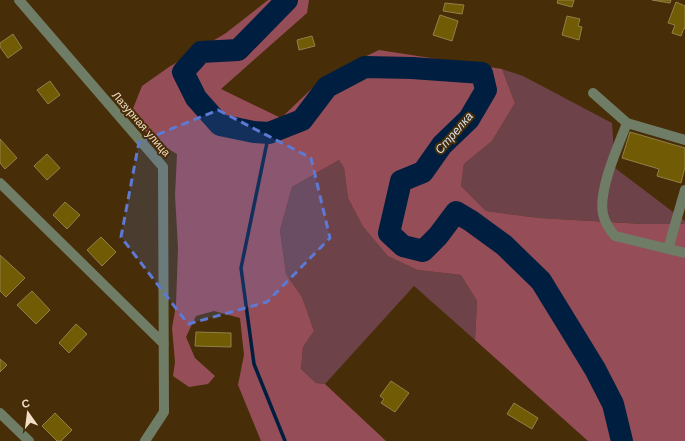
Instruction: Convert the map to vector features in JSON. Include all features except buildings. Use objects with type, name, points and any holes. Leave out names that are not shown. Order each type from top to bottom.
[{"type":"street","name":"Лазурная улица","points":[[19,0],[163,167],[164,412],[145,441]]},
{"type":"street","points":[[593,93],[627,123],[685,140]]},
{"type":"street","points":[[627,123],[604,189],[603,214],[608,228],[615,236],[685,253]]},
{"type":"street","points":[[0,183],[164,342]]},
{"type":"street","points":[[668,249],[685,190]]},
{"type":"street","points":[[0,413],[29,441]]},
{"type":"highlighted area","points":[[218,110],[311,158],[330,238],[267,302],[188,324],[121,237],[139,142]]},
{"type":"shaded area","points":[[268,0],[309,0],[307,13],[221,89],[281,118],[325,76],[379,50],[502,69],[515,103],[492,141],[464,164],[461,186],[486,211],[539,218],[643,224],[685,224],[685,441],[588,441],[475,340],[477,301],[461,275],[418,270],[388,256],[362,225],[348,198],[344,168],[339,160],[292,187],[280,230],[286,274],[302,297],[314,331],[303,347],[301,369],[316,383],[325,384],[386,441],[261,441],[238,385],[244,355],[240,318],[214,311],[196,316],[186,337],[195,358],[215,376],[208,384],[189,387],[173,376],[175,362],[172,328],[176,305],[178,248],[175,195],[177,154],[156,142],[139,125],[132,111],[142,86],[169,67],[226,33]]},
{"type":"shaded area","points":[[502,69],[523,76],[612,123],[615,168],[685,221],[685,224],[643,224],[539,218],[486,211],[461,186],[464,164],[492,141],[515,103]]},
{"type":"shaded area","points":[[339,160],[344,168],[348,198],[362,225],[418,270],[461,275],[477,301],[475,340],[414,286],[325,384],[316,383],[301,369],[303,347],[314,331],[302,297],[286,274],[280,230],[292,187]]},
{"type":"waterway","name":"Стрелка","points":[[287,0],[238,50],[201,52],[183,72],[196,98],[220,125],[254,132],[269,133],[302,120],[327,87],[365,67],[412,68],[482,73],[486,90],[469,119],[442,145],[423,172],[401,181],[389,233],[403,246],[423,251],[438,236],[456,212],[504,245],[541,281],[595,369],[613,404],[622,441]]},
{"type":"waterway","points":[[269,133],[241,268],[254,364],[285,441]]}]
